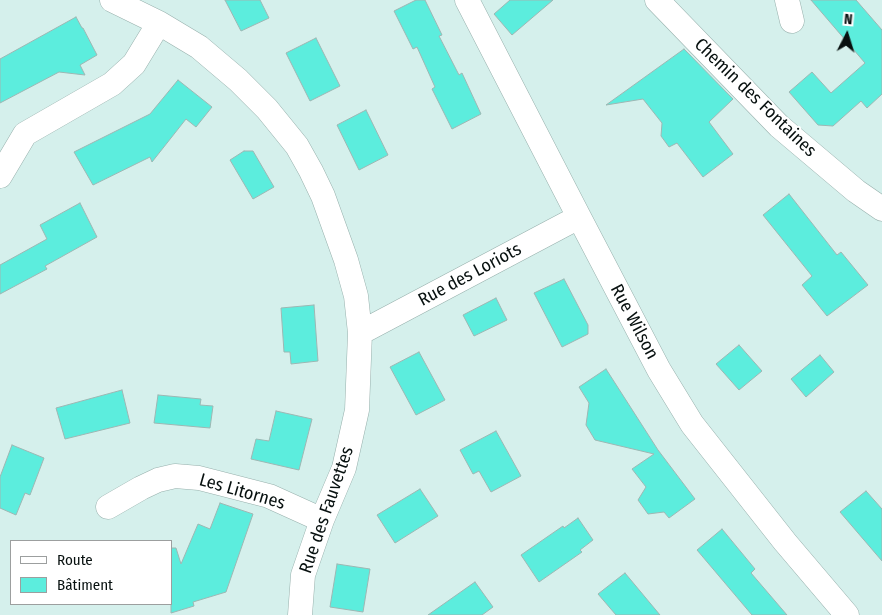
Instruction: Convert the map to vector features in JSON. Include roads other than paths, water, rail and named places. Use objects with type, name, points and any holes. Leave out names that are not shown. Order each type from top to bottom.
[{"type":"street","name":"Rue des Fauvettes","points":[[112,0],[160,23],[199,47],[238,80],[267,109],[297,146],[323,196],[356,296],[360,333],[358,410],[344,468],[322,520],[303,575],[300,615]]},
{"type":"street","name":"Rue Wilson","points":[[468,0],[659,370],[692,424],[785,542],[847,615]]},
{"type":"street","name":"Chemin des Fontaines","points":[[657,0],[779,126],[856,190],[882,209]]},
{"type":"street","points":[[0,176],[25,134],[112,84],[134,64],[160,23]]},
{"type":"street","name":"Rue des Loriots","points":[[360,333],[579,217]]},
{"type":"street","name":"Les Litornes","points":[[108,508],[141,488],[158,480],[175,476],[199,478],[269,496],[322,520]]}]
